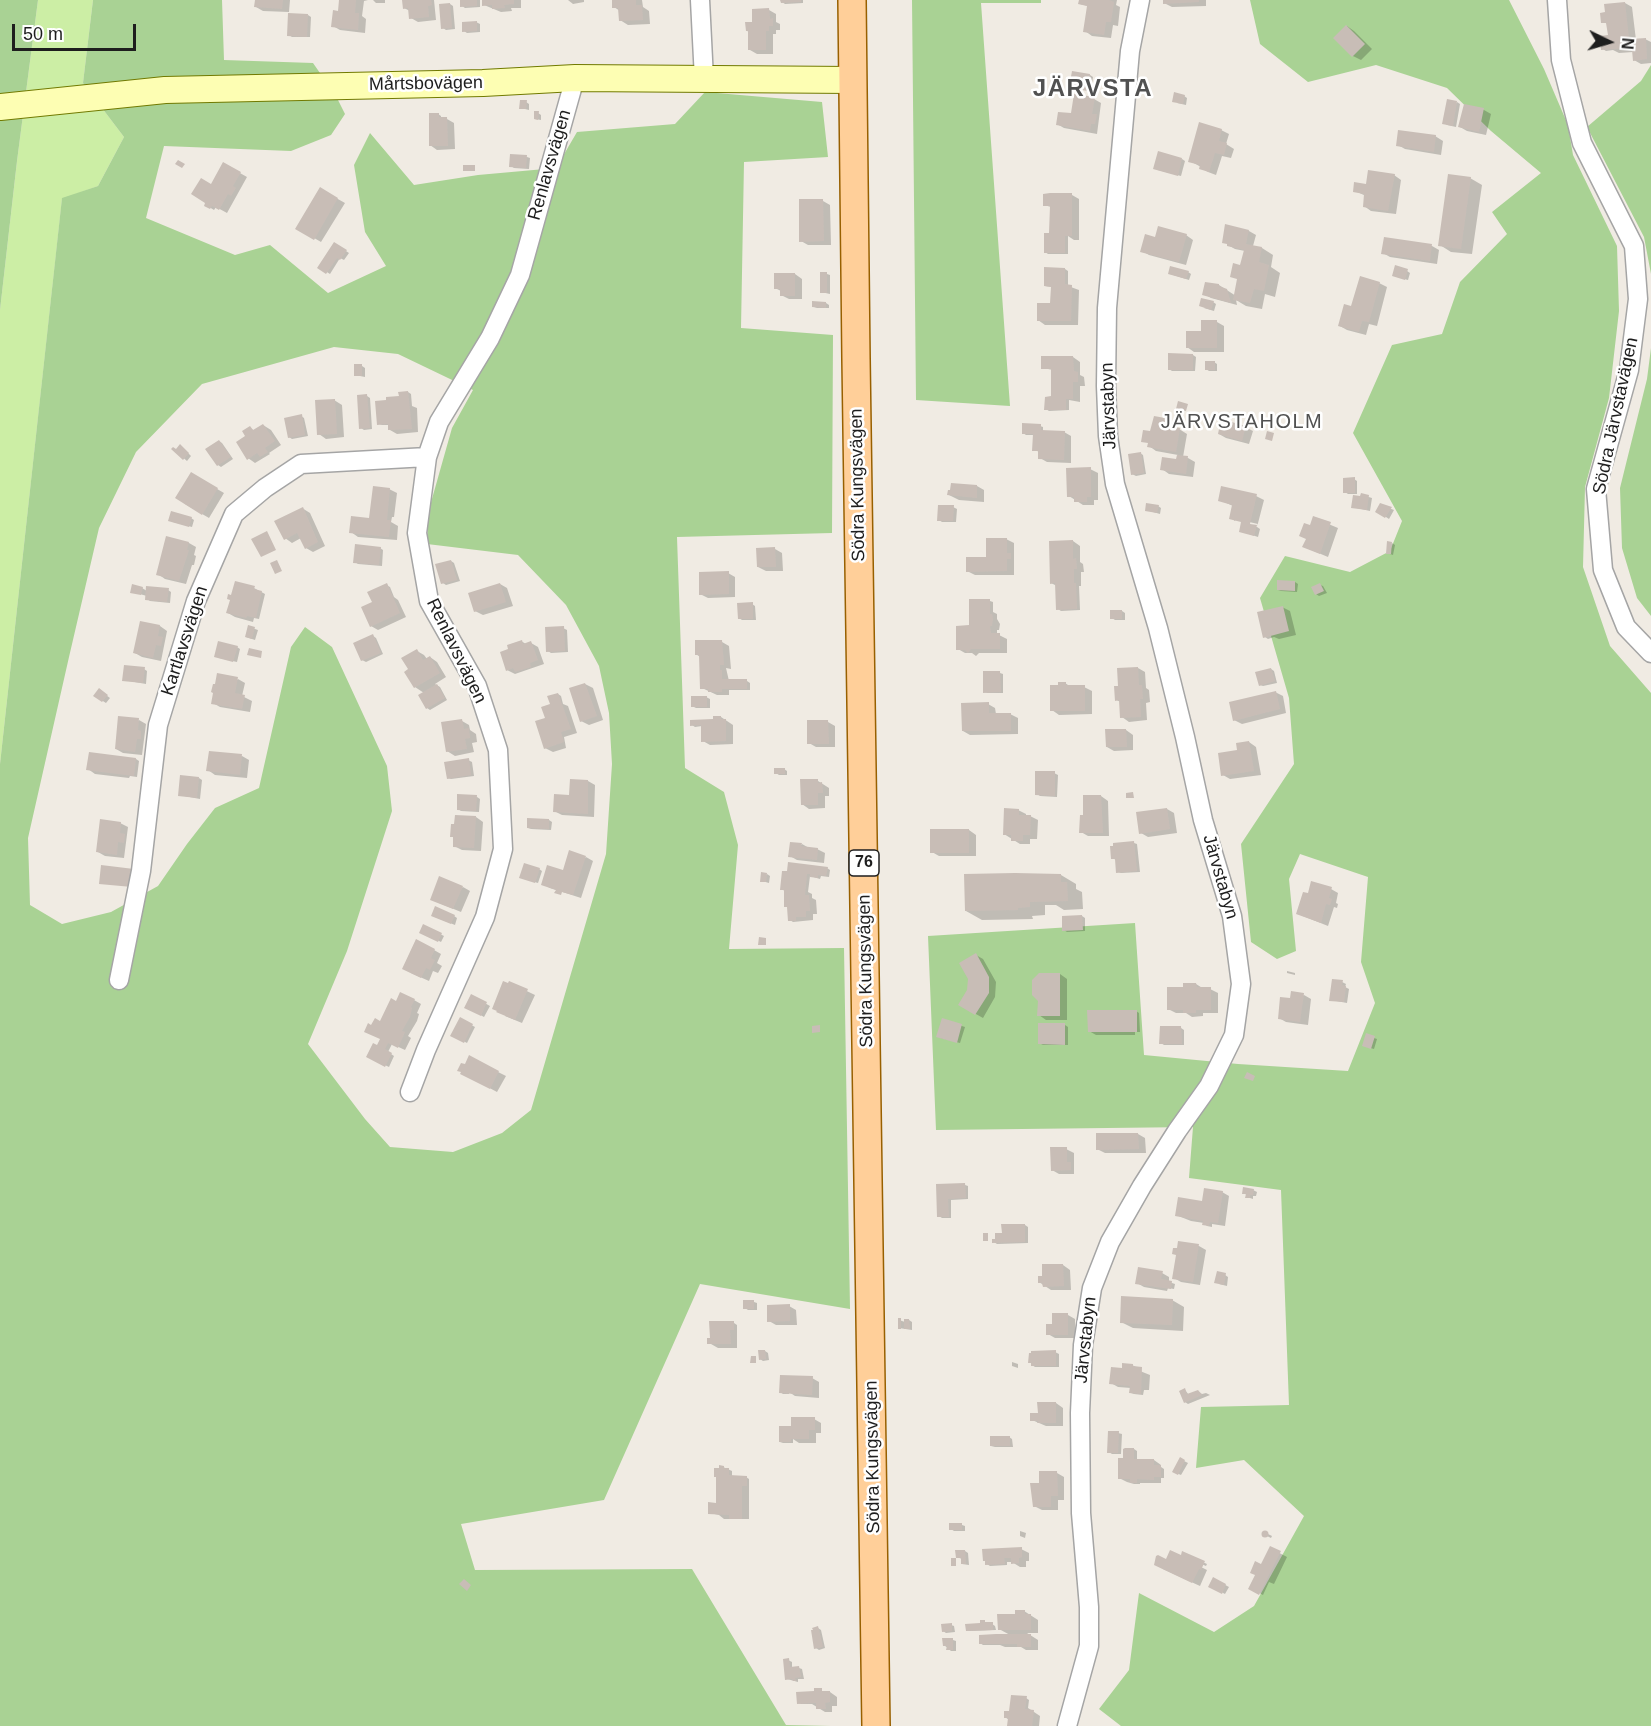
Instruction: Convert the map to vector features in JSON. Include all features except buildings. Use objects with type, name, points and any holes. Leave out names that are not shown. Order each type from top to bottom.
[{"type":"main road","name":"Södra Kungsvägen","points":[[852,0],[876,1726]]},
{"type":"street","points":[[700,0],[704,80]]},
{"type":"street","name":"Järvstabyn","points":[[1067,1726],[1089,1646],[1089,1607],[1081,1513],[1080,1413],[1083,1345],[1092,1288],[1110,1242],[1142,1185],[1209,1086],[1234,1035],[1241,984],[1232,916],[1203,820],[1158,628],[1114,484],[1108,436],[1107,308],[1130,51],[1140,0]]},
{"type":"street","name":"Södra Järvstavägen","points":[[1557,0],[1561,60],[1582,143],[1634,246],[1638,299],[1629,370],[1596,489],[1602,570],[1626,627],[1651,653]]},
{"type":"street","name":"Mårtsbovägen","points":[[0,107],[165,90],[483,83],[575,78],[853,80]]},
{"type":"street","name":"Renlavsvägen","points":[[410,1092],[426,1050],[485,917],[503,849],[498,750],[477,686],[429,601],[417,533],[427,457],[439,422],[490,338],[520,275],[575,78]]},
{"type":"street","name":"Kartlavsvägen","points":[[119,980],[141,871],[158,725],[196,601],[234,514],[265,488],[301,464],[427,457]]},
{"type":"green space","points":[[0,0],[38,0],[0,310]]},
{"type":"green space","points":[[38,0],[93,0],[83,83],[124,137],[98,186],[62,199],[0,764],[0,310]]},
{"type":"green space","points":[[93,0],[222,0],[224,60],[313,63],[336,96],[345,114],[331,135],[291,151],[164,146],[146,218],[235,255],[270,245],[328,293],[386,266],[365,232],[354,165],[370,133],[414,185],[478,175],[556,168],[577,132],[675,124],[705,92],[822,102],[828,157],[744,162],[741,328],[833,335],[832,533],[677,537],[685,768],[724,792],[738,845],[729,949],[844,948],[850,1309],[700,1284],[604,1500],[461,1524],[475,1570],[692,1569],[786,1725],[831,1726],[0,1726],[0,764],[62,198],[98,186],[124,137],[83,83]],"holes":[[[334,347],[398,354],[473,390],[452,428],[428,513],[427,544],[518,555],[566,605],[599,666],[609,713],[612,764],[606,854],[531,1110],[502,1133],[453,1152],[390,1147],[365,1119],[308,1044],[347,951],[392,811],[387,766],[332,647],[305,627],[291,647],[259,788],[215,808],[158,886],[111,912],[62,924],[30,905],[28,838],[99,528],[136,452],[202,384]]]},
{"type":"green space","points":[[912,0],[1041,0],[1041,3],[981,3],[1010,406],[916,400]]},
{"type":"green space","points":[[1250,0],[1509,0],[1544,69],[1568,125],[1573,155],[1617,246],[1619,311],[1609,398],[1585,487],[1583,567],[1610,646],[1651,693],[1651,1726],[1121,1726],[1099,1709],[1129,1670],[1139,1593],[1214,1632],[1254,1606],[1304,1516],[1244,1460],[1196,1468],[1201,1407],[1289,1405],[1281,1190],[1189,1178],[1193,1127],[936,1130],[928,936],[1135,923],[1144,1055],[1348,1071],[1375,1003],[1361,962],[1368,877],[1300,854],[1289,879],[1296,951],[1277,959],[1251,942],[1241,844],[1294,764],[1289,698],[1260,598],[1285,556],[1350,572],[1390,551],[1402,521],[1353,433],[1392,345],[1442,334],[1460,282],[1507,234],[1492,212],[1541,173],[1491,131],[1447,88],[1376,65],[1308,82],[1260,44]]},
{"type":"green space","points":[[1651,65],[1651,274],[1644,237],[1587,127],[1641,81]]},
{"type":"green space","points":[[1651,348],[1651,616],[1637,598],[1622,548],[1620,488],[1647,379]]},
{"type":"district","name":"JÄRVSTA","points":[[1093,89]]},
{"type":"district","name":"JÄRVSTAHOLM","points":[[1242,422]]}]
